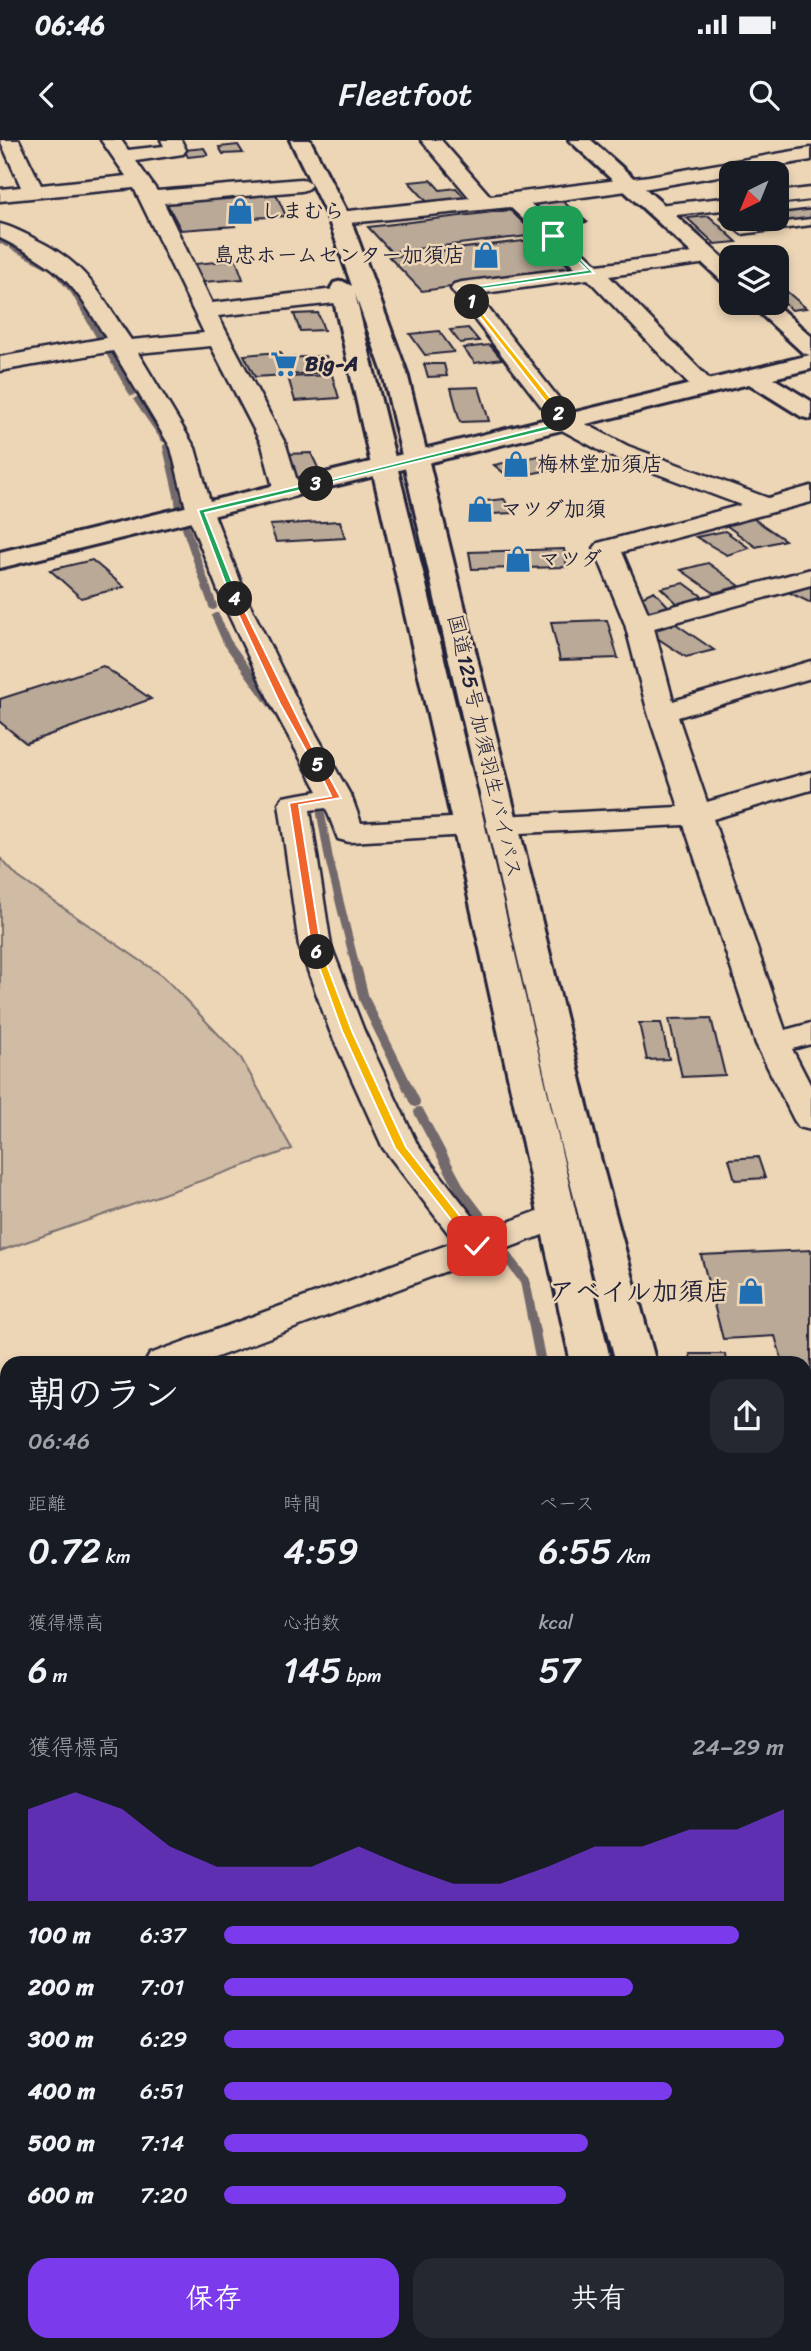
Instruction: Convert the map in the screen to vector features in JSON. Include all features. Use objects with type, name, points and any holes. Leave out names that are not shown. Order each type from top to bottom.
[{"type":"main road","name":"国道125号 加須羽生バイパス","points":[[277,140],[317,216],[344,295],[385,467],[485,825],[579,1146],[634,1356]]},
{"type":"main road","name":"国道125号 加須羽生バイパス","points":[[300,140],[339,218],[395,373],[434,528],[485,825],[559,1216],[589,1356]]},
{"type":"main road","points":[[579,140],[719,267]]},
{"type":"main road","points":[[774,315],[811,348]]},
{"type":"main road","points":[[0,560],[811,362]]},
{"type":"main road","points":[[752,376],[811,412]]},
{"type":"street","points":[[9,140],[34,192]]},
{"type":"street","points":[[111,140],[145,189],[204,311],[274,445],[287,491]]},
{"type":"street","points":[[124,157],[176,150],[171,140]]},
{"type":"street","points":[[431,140],[484,202]]},
{"type":"street","points":[[339,218],[515,200],[811,154]]},
{"type":"street","points":[[0,195],[301,185]]},
{"type":"street","points":[[789,197],[811,194]]},
{"type":"street","points":[[515,200],[592,271],[704,387]]},
{"type":"street","points":[[658,211],[719,204]]},
{"type":"street","points":[[0,230],[41,250],[72,271],[93,297],[113,345],[183,448],[188,515],[242,614],[285,704],[321,800],[349,833],[695,815],[811,781]]},
{"type":"street","points":[[708,257],[462,289],[566,423],[619,451],[768,506]]},
{"type":"street","points":[[204,311],[344,295]]},
{"type":"street","points":[[0,364],[113,345],[219,338]]},
{"type":"street","points":[[805,500],[768,506],[607,548],[639,624],[662,713],[773,1044],[811,1121]]},
{"type":"street","points":[[639,624],[811,577]]},
{"type":"street","points":[[662,713],[811,669]]},
{"type":"street","points":[[321,800],[294,803],[315,946],[347,1031],[401,1148],[490,1242]]},
{"type":"street","points":[[773,1044],[811,1033]]},
{"type":"street","points":[[183,1356],[559,1216]]},
{"type":"lane","points":[[789,208],[811,205]]},
{"type":"lane","points":[[789,225],[811,222]]},
{"type":"shaded area","points":[[0,858],[18,877],[163,976],[241,1058],[292,1149],[0,1251]]},
{"type":"building","points":[[238,145],[243,153],[223,154],[219,147]]},
{"type":"building","points":[[204,148],[208,155],[188,157],[184,150]]},
{"type":"building","points":[[431,180],[440,190],[456,188],[467,200],[429,204],[409,182]]},
{"type":"building","points":[[276,194],[286,216],[231,219],[235,226],[181,230],[166,202]]},
{"type":"building","points":[[560,199],[587,222],[557,226],[531,202]]},
{"type":"building","points":[[811,209],[811,219],[789,222],[789,211]]},
{"type":"building","points":[[510,210],[536,235],[391,252],[368,227]]},
{"type":"building","points":[[709,216],[719,225],[719,231],[725,231],[737,242],[715,244],[687,218]]},
{"type":"building","points":[[540,239],[573,270],[422,291],[389,257]]},
{"type":"building","points":[[236,260],[243,279],[203,282],[194,264]]},
{"type":"building","points":[[789,293],[806,308],[792,310],[789,307]]},
{"type":"building","points":[[318,313],[324,330],[300,331],[294,314]]},
{"type":"building","points":[[468,328],[479,341],[460,343],[450,330]]},
{"type":"building","points":[[439,331],[454,352],[425,355],[410,334]]},
{"type":"building","points":[[490,345],[502,359],[475,363],[463,348]]},
{"type":"building","points":[[280,352],[284,358],[326,356],[331,372],[255,377],[244,355]]},
{"type":"building","points":[[424,364],[444,364],[447,376],[428,377]]},
{"type":"building","points":[[332,375],[339,398],[295,401],[288,377]]},
{"type":"building","points":[[479,387],[489,421],[460,422],[451,388]]},
{"type":"building","points":[[311,453],[320,472],[297,478],[286,454]]},
{"type":"building","points":[[538,456],[554,469],[510,478],[494,465]]},
{"type":"building","points":[[504,499],[513,513],[491,514],[485,501]]},
{"type":"building","points":[[751,517],[785,540],[756,547],[723,523]]},
{"type":"building","points":[[340,521],[345,538],[276,542],[270,525]]},
{"type":"building","points":[[725,531],[749,548],[727,555],[696,537]]},
{"type":"building","name":"マツダ","points":[[564,549],[567,567],[472,569],[469,552]]},
{"type":"building","points":[[92,560],[124,587],[81,598],[50,570]]},
{"type":"building","points":[[708,563],[740,586],[714,593],[681,570]]},
{"type":"building","points":[[684,583],[703,597],[679,605],[661,588]]},
{"type":"building","points":[[811,585],[811,603],[786,591]]},
{"type":"building","points":[[654,591],[670,608],[643,612],[632,601]]},
{"type":"building","points":[[607,620],[618,658],[560,660],[551,622]]},
{"type":"building","points":[[676,624],[714,650],[686,657],[648,632]]},
{"type":"building","points":[[103,666],[151,699],[26,743],[0,722],[0,699]]},
{"type":"building","points":[[711,1018],[725,1075],[682,1077],[669,1019]]},
{"type":"building","points":[[639,1023],[661,1023],[669,1059],[647,1060]]},
{"type":"building","points":[[758,1157],[765,1178],[735,1180],[729,1159]]},
{"type":"building","points":[[811,1250],[811,1356],[781,1356],[775,1336],[723,1339],[701,1255]]},
{"type":"building","points":[[690,1354],[725,1356],[690,1356]]},
{"type":"waterway","points":[[0,240],[7,244]]},
{"type":"waterway","points":[[13,247],[53,268],[74,292],[101,340]]},
{"type":"waterway","points":[[105,346],[132,393]]},
{"type":"waterway","points":[[137,400],[164,439]]},
{"type":"waterway","points":[[166,447],[179,504]]},
{"type":"waterway","points":[[179,502],[180,507]]},
{"type":"waterway","points":[[186,528],[213,606]]},
{"type":"waterway","points":[[216,617],[227,642],[274,708]]},
{"type":"waterway","points":[[319,803],[329,859],[357,972]]},
{"type":"waterway","points":[[357,970],[364,999],[415,1102]]},
{"type":"waterway","points":[[419,1112],[461,1191],[486,1224]]},
{"type":"waterway","points":[[501,1249],[525,1281],[540,1356]]},
{"type":"place","name":"しまむら","points":[[240,211]]},
{"type":"place","name":"島忠ホームセンター加須店","points":[[486,255]]},
{"type":"place","name":"Big-A","points":[[284,364]]},
{"type":"place","name":"梅林堂加須店","points":[[516,464]]},
{"type":"place","name":"マツダ加須","points":[[480,509]]},
{"type":"place","name":"マツダ","points":[[518,559]]},
{"type":"place","name":"アベイル加須店","points":[[751,1291]]},
{"type":"route","points":[[477,1246],[401,1148],[347,1031],[315,946],[294,803],[337,798],[285,704],[236,603],[200,512],[566,423],[462,289],[592,271],[553,236]]}]
